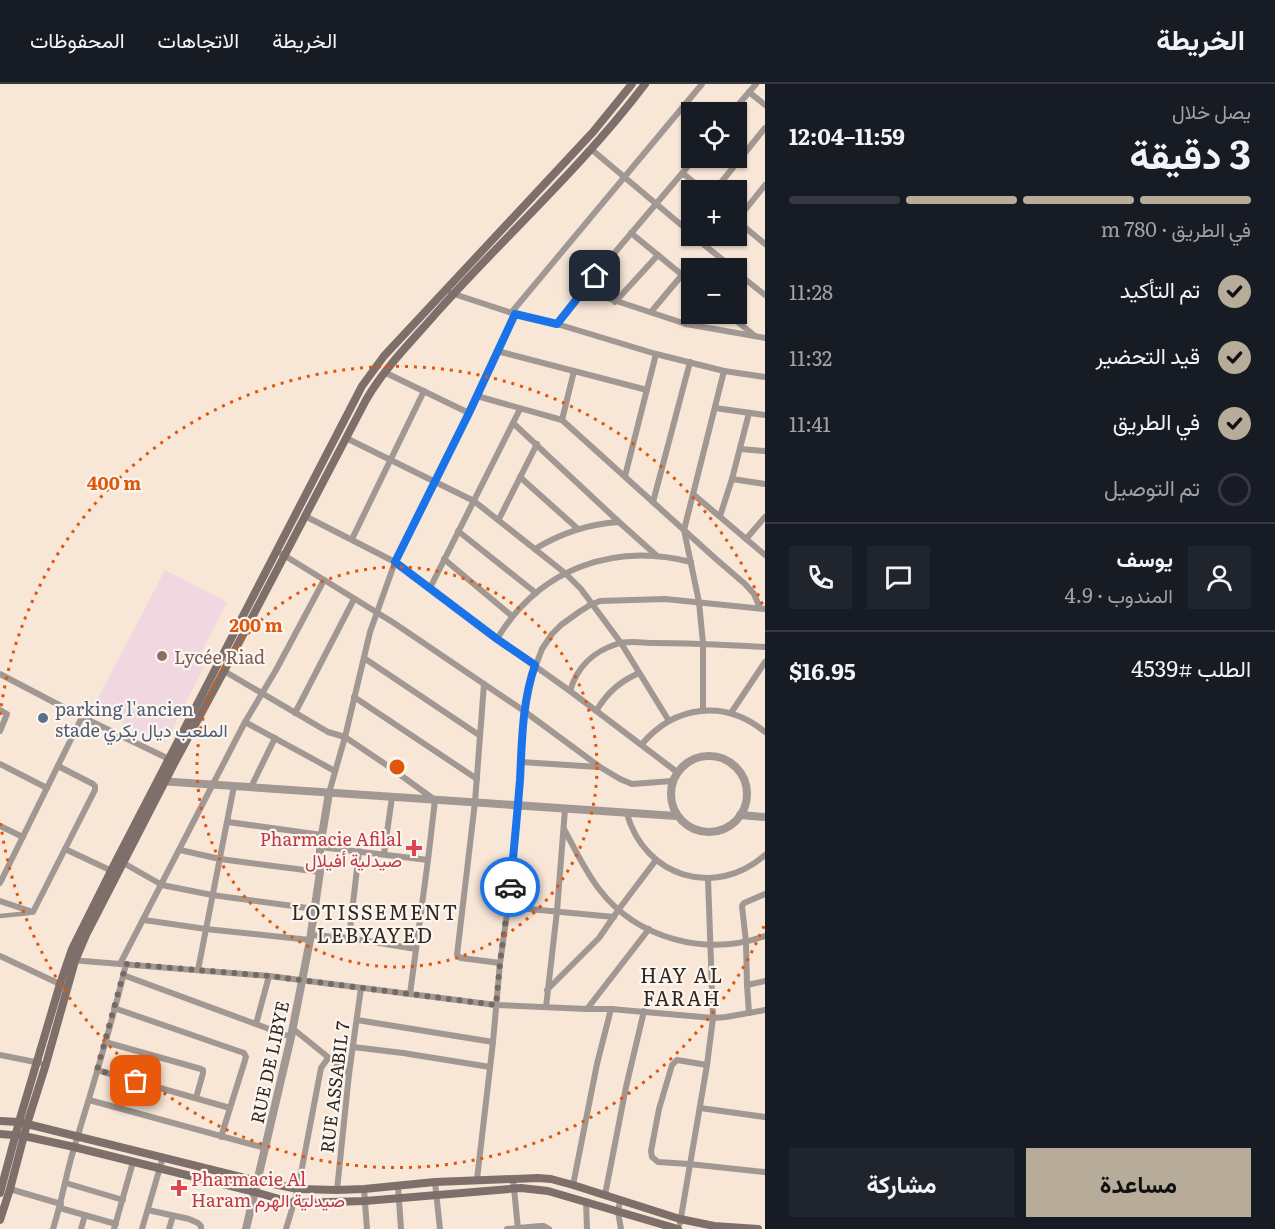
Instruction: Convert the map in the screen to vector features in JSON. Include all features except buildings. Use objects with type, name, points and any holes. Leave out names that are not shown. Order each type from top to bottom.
[{"type":"main road","points":[[172,761],[224,671],[280,553],[305,516],[366,400],[384,372],[449,292],[593,132],[632,84]]},
{"type":"main road","points":[[0,1220],[10,1189],[23,1123],[71,960],[369,376],[384,356],[591,149],[645,84]]},
{"type":"main road","points":[[0,1121],[23,1123],[298,1189],[364,1189],[477,1179],[545,1178],[680,1219],[714,1226],[753,1229]]},
{"type":"main road","points":[[0,1134],[20,1135],[74,1147],[293,1203],[365,1201],[528,1188],[548,1191],[678,1229]]},
{"type":"main road","points":[[0,1193],[20,1135]]},
{"type":"street","points":[[329,793],[376,612],[395,562],[469,413],[513,314],[702,84]]},
{"type":"street","points":[[740,102],[756,84]]},
{"type":"street","points":[[749,92],[765,105]]},
{"type":"street","points":[[723,180],[765,128]]},
{"type":"street","points":[[591,149],[681,226]]},
{"type":"street","points":[[557,324],[687,168]]},
{"type":"street","points":[[681,175],[691,180]]},
{"type":"street","points":[[747,208],[765,185]]},
{"type":"street","points":[[747,228],[765,242]]},
{"type":"street","points":[[631,233],[681,274]]},
{"type":"street","points":[[706,246],[721,258]]},
{"type":"street","points":[[615,302],[658,255]]},
{"type":"street","points":[[651,312],[681,276]]},
{"type":"street","points":[[747,281],[765,295]]},
{"type":"street","points":[[583,290],[681,322]]},
{"type":"street","points":[[449,292],[513,314],[557,324],[656,354],[724,372],[765,377]]},
{"type":"street","points":[[686,324],[765,338]]},
{"type":"street","points":[[740,324],[756,337]]},
{"type":"street","points":[[497,351],[647,390]]},
{"type":"street","points":[[625,476],[656,354]]},
{"type":"street","points":[[653,502],[690,362]]},
{"type":"street","points":[[562,420],[574,371]]},
{"type":"street","points":[[384,372],[469,413]]},
{"type":"street","points":[[703,711],[703,643],[699,602],[684,530],[724,372]]},
{"type":"street","points":[[352,539],[424,391]]},
{"type":"street","points":[[477,396],[562,420],[746,584],[762,609]]},
{"type":"street","points":[[715,408],[765,415]]},
{"type":"street","points":[[430,588],[520,409]]},
{"type":"street","points":[[720,516],[749,413]]},
{"type":"street","points":[[513,423],[657,556]]},
{"type":"street","points":[[346,438],[474,501],[565,573],[581,589],[621,643],[669,721]]},
{"type":"street","points":[[499,519],[537,444]]},
{"type":"street","points":[[740,449],[765,451]]},
{"type":"street","points":[[520,477],[578,529]]},
{"type":"street","points":[[732,479],[765,484]]},
{"type":"street","points":[[693,494],[765,555]]},
{"type":"street","points":[[305,516],[395,562],[677,772]]},
{"type":"street","points":[[746,539],[765,517]]},
{"type":"street","points":[[535,549],[578,529],[619,522]]},
{"type":"street","points":[[459,531],[536,593]]},
{"type":"street","points":[[280,553],[376,612],[524,711],[620,779],[632,784],[672,781]]},
{"type":"street","points":[[497,639],[512,616],[536,593],[565,573],[584,565],[627,556],[657,556],[691,562]]},
{"type":"street","points":[[444,559],[512,616]]},
{"type":"street","points":[[52,1229],[123,975],[123,964],[245,722],[324,580]]},
{"type":"street","points":[[295,713],[354,599]]},
{"type":"street","points":[[477,1179],[508,907],[524,711],[530,681],[544,645],[556,630],[575,614],[600,601],[665,599],[762,609]]},
{"type":"street","points":[[570,691],[576,675],[589,659],[621,643],[703,643],[765,647]]},
{"type":"street","points":[[364,658],[479,735]]},
{"type":"street","points":[[731,713],[765,662]]},
{"type":"street","points":[[224,671],[328,732],[345,737],[435,800]]},
{"type":"street","points":[[596,711],[614,687],[639,673]]},
{"type":"street","points":[[0,674],[172,761]]},
{"type":"street","points":[[484,684],[476,802],[457,955],[461,958],[500,963]]},
{"type":"street","points":[[354,697],[477,779]]},
{"type":"street","points":[[0,710],[7,714],[0,731]]},
{"type":"street","points":[[642,744],[654,731],[669,721],[685,714],[703,711],[731,713],[753,722],[765,732]]},
{"type":"street","points":[[0,883],[2,872],[23,837],[82,717]]},
{"type":"street","points":[[245,722],[335,771]]},
{"type":"street","points":[[251,787],[275,738]]},
{"type":"street","points":[[703,756],[716,756],[729,761],[738,770],[746,786],[747,799],[736,821],[726,828],[707,833],[688,827],[676,816],[670,797],[672,781],[677,772],[687,762],[703,756]]},
{"type":"street","points":[[521,762],[600,767]]},
{"type":"street","points":[[0,764],[47,788]]},
{"type":"street","points":[[33,912],[95,790],[95,786],[58,766]]},
{"type":"street","points":[[162,781],[676,816]]},
{"type":"street","points":[[198,969],[234,786]]},
{"type":"street","name":"RUE DE LIBYE","points":[[246,1229],[292,1032],[311,937],[320,872],[320,847],[329,793]]},
{"type":"street","points":[[384,854],[392,797]]},
{"type":"street","points":[[410,994],[435,800]]},
{"type":"street","points":[[546,1007],[565,809]]},
{"type":"street","points":[[627,814],[633,831],[649,854],[676,872],[708,878],[724,876],[739,872],[762,858],[765,866]]},
{"type":"street","points":[[740,815],[765,817]]},
{"type":"street","points":[[228,822],[322,835]]},
{"type":"street","points":[[0,826],[23,837]]},
{"type":"street","points":[[564,829],[598,889],[619,909],[649,929],[686,942],[711,945],[746,942],[765,936]]},
{"type":"street","points":[[320,847],[428,860]]},
{"type":"street","points":[[65,849],[114,873]]},
{"type":"street","points":[[180,850],[220,859],[320,872]]},
{"type":"street","points":[[349,938],[359,851]]},
{"type":"street","points":[[547,990],[592,945],[656,860]]},
{"type":"street","points":[[120,861],[162,885],[212,895],[315,909]]},
{"type":"street","points":[[678,1229],[700,1108],[713,1018],[708,878]]},
{"type":"street","points":[[749,1013],[742,906],[765,894]]},
{"type":"street","points":[[0,901],[33,912]]},
{"type":"street","points":[[508,907],[614,916]]},
{"type":"street","points":[[0,916],[33,912]]},
{"type":"street","points":[[144,920],[206,929],[349,938],[416,949]]},
{"type":"street","points":[[587,1009],[649,929]]},
{"type":"street","points":[[0,956],[64,985]]},
{"type":"street","points":[[71,960],[269,976],[496,1005],[611,1009],[713,1018],[765,1010]]},
{"type":"street","points":[[123,975],[256,1024],[292,1032],[349,1074]]},
{"type":"street","points":[[256,1024],[269,976]]},
{"type":"street","points":[[747,985],[765,981]]},
{"type":"street","name":"RUE ASSABIL 7","points":[[337,1190],[361,988]]},
{"type":"street","points":[[114,1008],[244,1053],[246,1057],[221,1137]]},
{"type":"street","points":[[573,1185],[597,1064],[611,1009]]},
{"type":"street","points":[[605,1195],[626,1087],[644,1011]]},
{"type":"street","points":[[357,1020],[493,1042]]},
{"type":"street","points":[[105,1042],[203,1070],[196,1098]]},
{"type":"street","points":[[353,1047],[490,1067]]},
{"type":"street","points":[[0,1055],[42,1063]]},
{"type":"street","points":[[286,1229],[298,1189],[320,1074],[328,1058]]},
{"type":"street","points":[[707,1065],[677,1060],[673,1062],[659,1109],[651,1151],[652,1157],[658,1162],[765,1172]]},
{"type":"street","points":[[97,1070],[230,1108]]},
{"type":"street","points":[[88,1100],[265,1148]]},
{"type":"street","points":[[700,1108],[765,1117]]},
{"type":"street","points":[[142,1229],[163,1157]]},
{"type":"street","points":[[10,1189],[115,1226],[133,1162]]},
{"type":"street","points":[[513,1178],[518,1228]]},
{"type":"street","points":[[435,1182],[440,1229]]},
{"type":"street","points":[[66,1183],[123,1200]]},
{"type":"street","points":[[398,1186],[402,1229]]},
{"type":"street","points":[[364,1189],[367,1229]]},
{"type":"street","points":[[620,1201],[618,1212],[621,1229]]},
{"type":"street","points":[[586,1202],[587,1229]]},
{"type":"street","points":[[148,1210],[194,1221],[201,1226],[201,1229]]},
{"type":"street","points":[[81,1229],[86,1215]]},
{"type":"street","points":[[169,1229],[173,1216]]},
{"type":"street","points":[[507,1229],[544,1226],[549,1229]]},
{"type":"shaded area","name":"Lycée Riad","points":[[165,570],[227,602],[201,653],[209,657],[165,743],[119,721],[97,700]]},
{"type":"way so far","points":[[136,1081],[97,1070],[126,964],[269,976],[496,1005],[510,887]]},
{"type":"place","name":"Lycée Riad","points":[[162,656]]},
{"type":"place","name":"parking l'ancien stade الملعب ديال بكري","points":[[43,718]]},
{"type":"place","name":"Pharmacie Afilal صيدلية أفيلال","points":[[414,848]]},
{"type":"place","name":"Pharmacie Al Haram صيدلية الهرم","points":[[179,1188]]},
{"type":"district","name":"LOTISSEMENT LEBYAYED","points":[[375,922]]},
{"type":"district","name":"HAY AL FARAH","points":[[682,986]]},
{"type":"route","points":[[510,887],[524,711],[535,665],[395,562],[515,314],[557,324],[595,276]]}]
